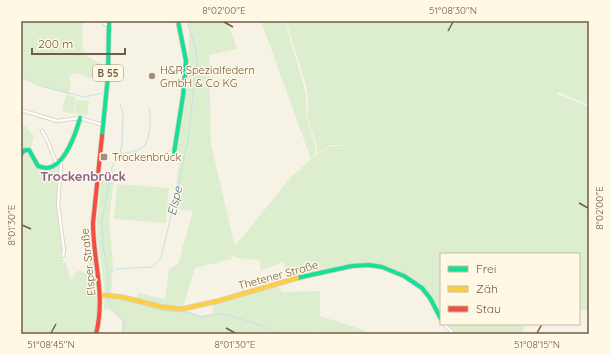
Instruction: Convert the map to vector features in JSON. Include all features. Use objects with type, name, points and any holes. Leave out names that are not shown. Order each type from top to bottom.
[{"type":"street","points":[[104,21],[106,25],[109,26]]},
{"type":"street","name":"Elsper Straße","points":[[96,334],[103,295],[92,230],[104,125],[109,64],[109,21]]},
{"type":"street","points":[[174,153],[183,96],[186,62],[178,21]]},
{"type":"street","points":[[21,110],[57,121],[80,118],[104,125]]},
{"type":"street","points":[[21,154],[25,150],[29,150],[35,162],[42,167],[48,168],[59,162],[66,154],[80,118]]},
{"type":"street","points":[[42,131],[47,138],[53,157],[62,164],[58,204],[64,251],[63,256]]},
{"type":"street","name":"Thetener Straße","points":[[103,295],[112,295],[169,308],[182,309],[304,276],[357,265],[370,265],[388,269],[421,287],[425,291],[440,317]]},
{"type":"street","points":[[445,325],[454,334]]},
{"type":"green space","points":[[21,21],[84,21],[82,34],[85,53],[104,66],[104,70],[99,75],[90,78],[78,73],[71,75],[69,80],[71,82],[69,94],[48,88],[21,77]]},
{"type":"green space","points":[[187,21],[227,21],[237,49],[209,55],[211,145],[235,246],[292,176],[316,155],[331,146],[342,146],[330,145],[317,154],[317,146],[307,117],[308,101],[306,85],[286,21],[589,21],[589,105],[558,92],[557,94],[589,107],[589,311],[580,310],[580,253],[440,253],[440,314],[423,286],[387,267],[375,264],[364,264],[288,279],[286,277],[284,262],[261,270],[259,259],[244,259],[230,254],[232,259],[195,268],[183,307],[173,308],[137,298],[138,293],[165,299],[169,269],[178,264],[193,211],[171,209],[176,187],[180,155],[177,150],[185,97],[190,29]]},
{"type":"green space","points":[[261,21],[285,21],[306,94],[306,117],[316,148],[315,154],[311,159]]},
{"type":"green space","points":[[66,95],[76,97],[73,114],[62,111]]},
{"type":"green space","points":[[77,100],[89,101],[87,115],[74,114]]},
{"type":"green space","points":[[21,124],[34,136],[30,152],[42,169],[60,165],[57,204],[63,251],[60,255],[63,263],[66,263],[70,279],[72,279],[77,271],[82,271],[86,274],[89,273],[88,261],[93,258],[98,306],[98,315],[94,334],[21,334]]},
{"type":"green space","points":[[114,168],[109,221],[113,266],[111,294],[105,293],[97,239],[97,220],[101,180],[109,181]]},
{"type":"green space","points":[[117,184],[169,188],[166,223],[114,219]]},
{"type":"green space","points":[[277,285],[283,292],[320,291],[320,316],[363,330],[369,334],[320,334],[320,331],[299,334],[121,334],[121,319],[109,309],[104,310],[104,299],[106,297],[113,297],[170,311],[185,310],[201,316],[214,313],[212,303]]},
{"type":"green space","points":[[447,325],[525,325],[522,334],[457,334]]},
{"type":"waterway","name":"Elspe","points":[[108,294],[108,273],[117,269],[152,267],[161,258],[187,147],[194,75],[197,66],[196,50],[187,21]]},
{"type":"waterway","points":[[21,77],[40,86],[85,97],[102,93]]},
{"type":"waterway","points":[[108,272],[103,245],[102,222],[111,170],[115,161],[119,157],[122,144],[123,113],[120,104]]},
{"type":"waterway","points":[[120,154],[133,152],[144,146],[146,143],[150,127],[149,108]]},
{"type":"waterway","name":"Elspe","points":[[108,298],[109,304],[124,322],[123,334]]},
{"type":"waterway","points":[[148,306],[167,311],[185,312],[201,317],[218,314],[228,315],[260,325],[274,332],[274,334]]},
{"type":"traffic: fast","points":[[102,136],[108,76],[109,21]]},
{"type":"traffic: fast","points":[[174,153],[183,96],[186,61],[178,21]]},
{"type":"traffic: fast","points":[[21,154],[25,150],[29,150],[38,166],[44,168],[53,166],[69,148],[80,118]]},
{"type":"traffic: fast","points":[[297,278],[352,266],[369,265],[382,267],[404,276],[422,288],[430,298],[440,317]]},
{"type":"traffic: slow","points":[[101,295],[122,297],[162,307],[182,309],[218,301],[297,278]]},
{"type":"traffic: jam","points":[[96,334],[100,305],[93,223],[102,136]]},
{"type":"place","name":"H&R Spezialfedern GmbH & Co KG","points":[[152,76]]},
{"type":"place","name":"Trockenbrück","points":[[104,157]]},
{"type":"district","name":"Trockenbrück","points":[[83,176]]}]
